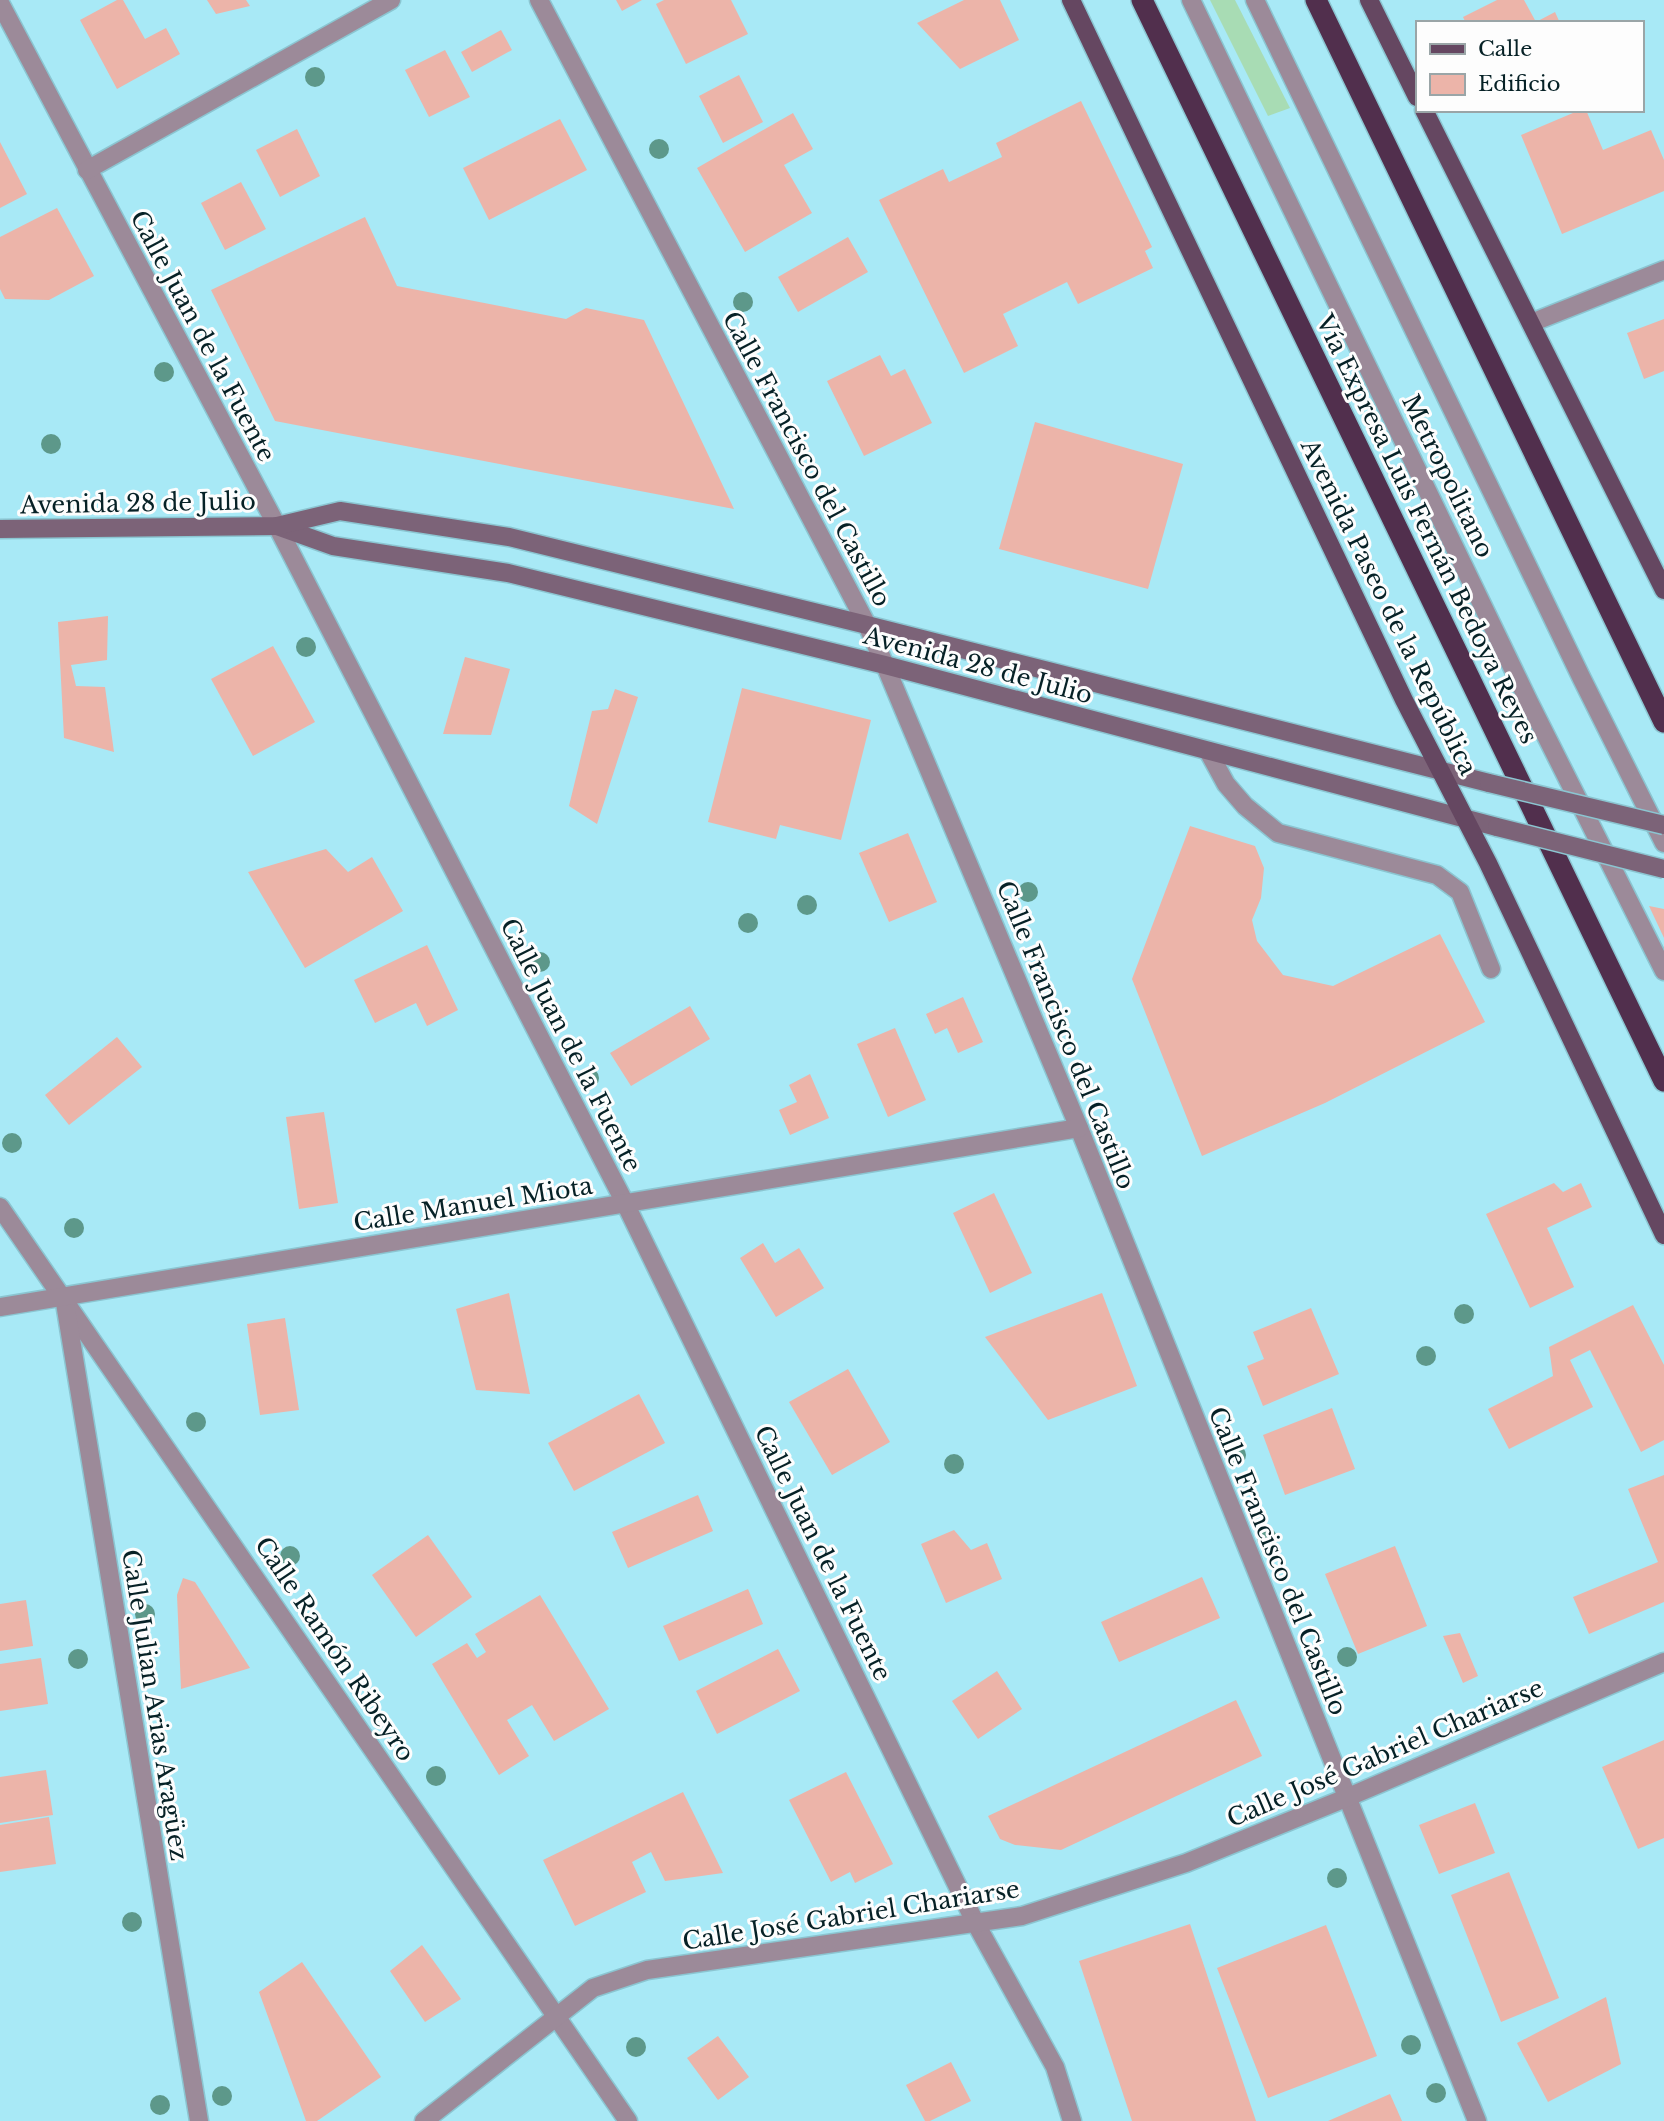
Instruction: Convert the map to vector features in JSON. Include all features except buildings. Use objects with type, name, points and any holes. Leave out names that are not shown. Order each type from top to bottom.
[{"type":"highway","name":"Vía Expresa Luis Fernán Bedoya Reyes","points":[[1142,0],[1664,1081]]},
{"type":"highway","points":[[1316,0],[1664,722]]},
{"type":"main road","name":"Avenida Paseo de la República","points":[[1071,0],[1404,700],[1466,820],[1664,1235]]},
{"type":"main road","points":[[1369,0],[1416,95]]},
{"type":"main road","points":[[1425,112],[1664,590]]},
{"type":"main road","name":"Avenida 28 de Julio","points":[[0,529],[276,526],[340,511],[509,537],[1664,825]]},
{"type":"main road","name":"Avenida 28 de Julio","points":[[276,526],[333,547],[508,573],[885,664],[1466,820],[1664,869]]},
{"type":"street","points":[[87,170],[391,0]]},
{"type":"street","name":"Calle Francisco del Castillo","points":[[539,0],[885,664],[1079,1128],[1477,2121]]},
{"type":"street","name":"Metropolitano","points":[[1191,0],[1523,689],[1664,971]]},
{"type":"street","name":"Metropolitano","points":[[1255,0],[1664,843]]},
{"type":"street","name":"Calle Juan de la Fuente","points":[[0,3],[276,526],[625,1203],[975,1922],[1055,2067],[1072,2121]]},
{"type":"street","points":[[1531,323],[1664,270]]},
{"type":"street","points":[[1208,751],[1226,784],[1245,806],[1278,833],[1437,875],[1460,892],[1491,968]]},
{"type":"street","name":"Calle Manuel Miota","points":[[0,1307],[1079,1128]]},
{"type":"street","name":"Calle Ramón Ribeyro","points":[[0,1207],[628,2121]]},
{"type":"street","name":"Calle Julian Arias Aragüez","points":[[63,1296],[199,2121]]},
{"type":"street","name":"Calle José Gabriel Chariarse","points":[[424,2121],[593,1988],[647,1970],[1022,1916],[1186,1863],[1346,1798],[1664,1662]]},
{"type":"green space","points":[[1210,0],[1235,0],[1290,108],[1268,116]]}]
